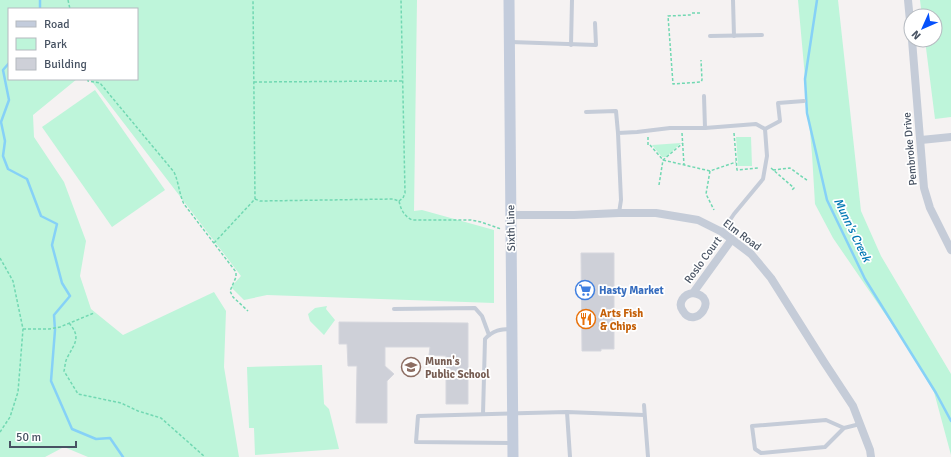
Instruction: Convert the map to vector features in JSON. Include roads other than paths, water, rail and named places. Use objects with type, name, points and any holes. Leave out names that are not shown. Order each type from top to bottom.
[{"type":"street","name":"Sixth Line","points":[[509,0],[508,42],[512,228],[513,457]]},
{"type":"street","name":"Pembroke Drive","points":[[913,48],[924,188],[930,208],[951,250]]},
{"type":"street","points":[[920,140],[951,137]]},
{"type":"street","name":"Elm Road","points":[[511,215],[656,213],[698,220],[722,232],[751,254],[771,278],[853,406],[870,450],[871,457]]},
{"type":"street","name":"Roslo Court","points":[[693,293],[732,239]]},
{"type":"lane","points":[[571,45],[572,0]]},
{"type":"lane","points":[[733,0],[734,36]]},
{"type":"lane","points":[[508,42],[596,45],[595,23]]},
{"type":"lane","points":[[710,36],[762,35]]},
{"type":"lane","points":[[704,96],[704,128]]},
{"type":"lane","points":[[765,129],[780,121],[778,103],[804,101]]},
{"type":"lane","points":[[586,112],[616,111],[621,200],[619,213]]},
{"type":"lane","points":[[618,133],[670,128],[704,128],[756,124],[765,129]]},
{"type":"lane","points":[[722,232],[734,214],[763,179],[767,156],[765,129]]},
{"type":"lane","points":[[394,309],[475,308],[482,316],[489,334]]},
{"type":"lane","points":[[483,414],[485,339],[489,334],[500,329],[512,329]]},
{"type":"lane","points":[[644,405],[648,457]]},
{"type":"lane","points":[[567,412],[570,457]]},
{"type":"lane","points":[[513,443],[416,442],[418,416],[567,412],[644,415]]},
{"type":"lane","points":[[844,428],[826,420],[752,426],[755,449],[761,453],[825,447],[844,428],[860,423]]},
{"type":"waterway","points":[[40,0],[40,8]]},
{"type":"waterway","name":"Munn's Creek","points":[[817,0],[805,79],[807,113],[827,200],[865,279],[936,393],[951,421]]},
{"type":"waterway","points":[[8,64],[3,70],[9,100],[1,122],[5,141],[3,156],[8,169],[27,179],[41,216],[57,224],[52,245],[62,283],[70,296],[54,315],[55,330],[51,381],[72,429],[96,439],[110,438],[123,457]]},
{"type":"place","name":"Hasty Market","points":[[585,290]]},
{"type":"place","name":"Arts Fish & Chips","points":[[586,319]]},
{"type":"place","name":"Munn's Public School","points":[[411,367]]}]
